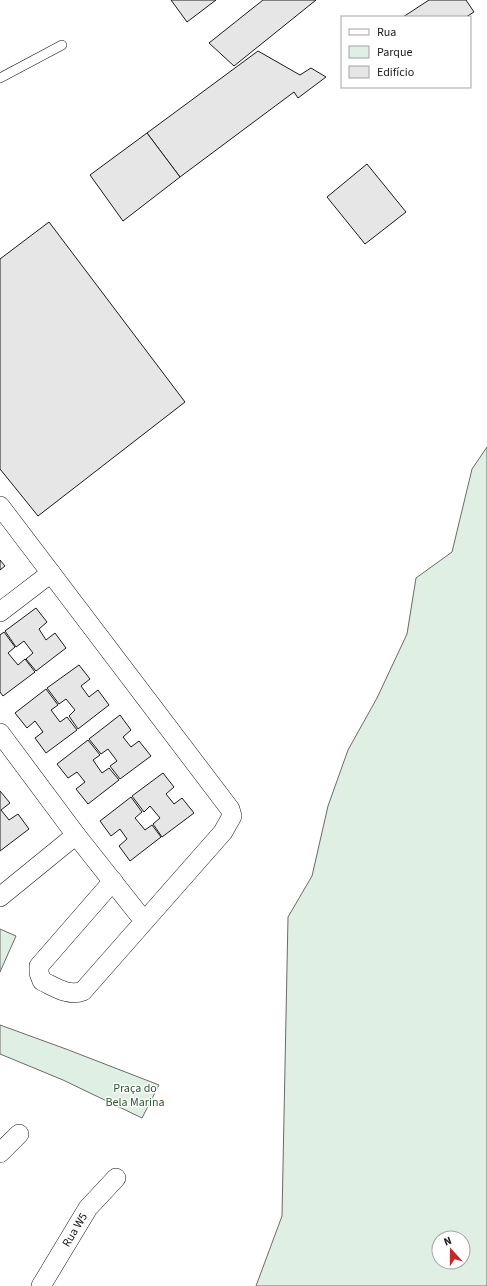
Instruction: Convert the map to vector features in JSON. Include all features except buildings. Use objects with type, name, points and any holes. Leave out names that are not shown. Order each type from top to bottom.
[{"type":"street","points":[[0,506],[230,809],[232,816],[223,832],[83,991],[75,994],[65,992],[42,981],[39,973],[39,966],[113,881]]},
{"type":"street","points":[[0,612],[51,573]]},
{"type":"street","points":[[0,733],[76,835],[144,921]]},
{"type":"street","points":[[0,897],[76,835]]},
{"type":"street","points":[[0,1153],[19,1134]]},
{"type":"street","name":"Rua W5","points":[[41,1286],[88,1208],[116,1178]]},
{"type":"lane","points":[[0,78],[62,45]]},
{"type":"green space","points":[[487,447],[487,1286],[256,1286],[282,1216],[288,917],[312,876],[328,806],[348,750],[377,698],[407,634],[416,578],[452,552],[472,469]]},
{"type":"green space","points":[[0,929],[16,936],[0,972]]},
{"type":"green space","name":"Praça do Bela Marina","points":[[0,1025],[159,1085],[142,1118],[63,1080],[0,1054]]}]
